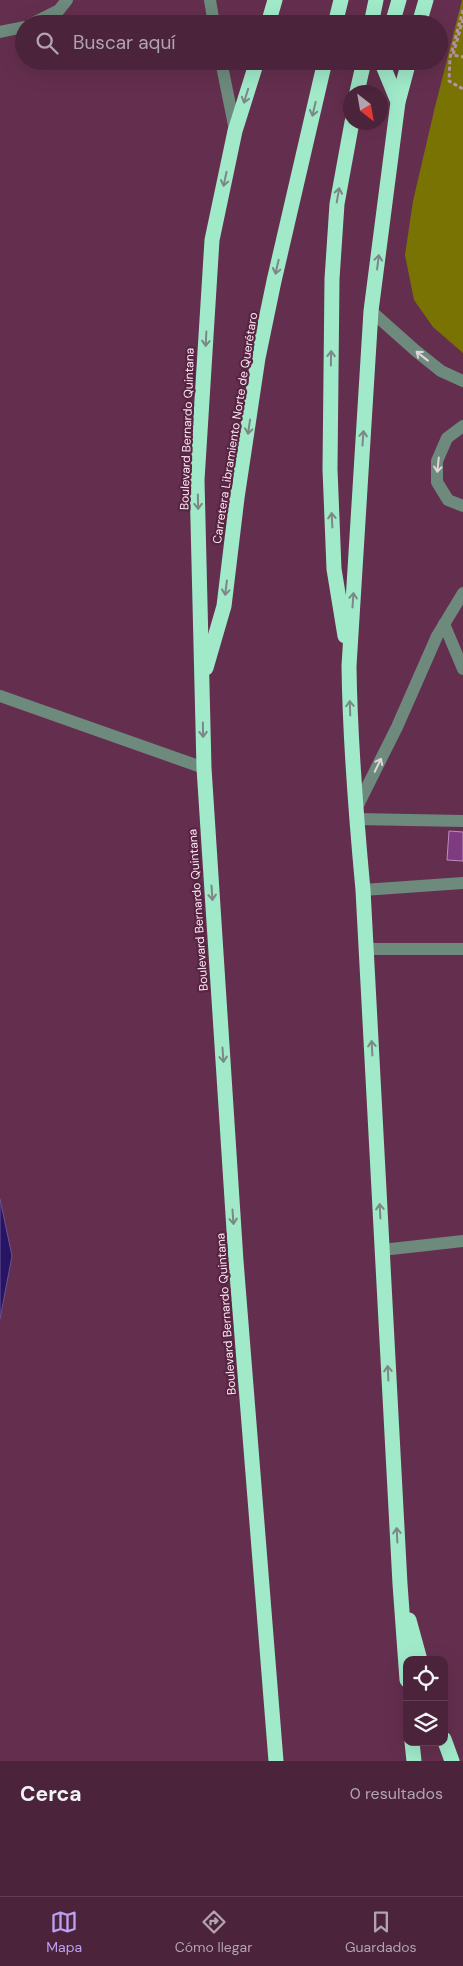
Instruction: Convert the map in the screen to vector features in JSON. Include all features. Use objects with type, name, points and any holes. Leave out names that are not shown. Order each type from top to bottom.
[{"type":"highway","points":[[271,15],[275,0]]},
{"type":"highway","points":[[337,15],[341,0]]},
{"type":"highway","points":[[373,15],[376,0]]},
{"type":"highway","points":[[395,15],[399,0]]},
{"type":"highway","points":[[422,15],[426,0]]},
{"type":"highway","name":"Boulevard Bernardo Quintana","points":[[254,70],[235,131],[212,240],[197,480],[204,768],[236,1261],[276,1761]]},
{"type":"highway","name":"Carretera Libramiento Norte de Querétaro","points":[[202,682],[224,606],[237,498],[258,358],[323,70]]},
{"type":"highway","points":[[359,85],[362,70]]},
{"type":"highway","points":[[385,70],[398,102]]},
{"type":"highway","points":[[405,1656],[364,890],[356,814],[349,666],[372,311],[398,102],[407,70]]},
{"type":"highway","points":[[349,666],[334,569],[330,469],[332,279],[336,204],[350,130]]},
{"type":"highway","points":[[400,1584],[419,1656]]},
{"type":"highway","points":[[412,1746],[414,1761]]},
{"type":"highway","points":[[447,1746],[452,1761]]},
{"type":"street","points":[[48,15],[58,10],[67,0]]},
{"type":"street","points":[[210,0],[212,15]]},
{"type":"street","points":[[0,32],[15,29]]},
{"type":"street","points":[[223,70],[235,131]]},
{"type":"street","points":[[372,311],[435,366],[463,381]]},
{"type":"street","points":[[463,426],[447,438],[436,461],[437,482],[448,500],[463,506]]},
{"type":"street","points":[[463,593],[444,624],[356,814],[463,821]]},
{"type":"street","points":[[444,624],[463,669]]},
{"type":"street","points":[[0,696],[204,768]]},
{"type":"street","points":[[364,890],[463,882]]},
{"type":"street","points":[[366,949],[463,950]]},
{"type":"street","points":[[382,1250],[463,1241]]},
{"type":"path","points":[[463,10],[450,58],[449,81],[463,89]]},
{"type":"path","points":[[463,19],[453,55],[463,57]]},
{"type":"shaded area","points":[[463,0],[463,353],[433,327],[414,300],[405,255],[413,201],[444,70],[448,70],[448,56]]},
{"type":"shaded area","points":[[0,1199],[12,1256],[0,1319]]},
{"type":"building","points":[[449,831],[463,832],[463,861],[447,860]]}]
